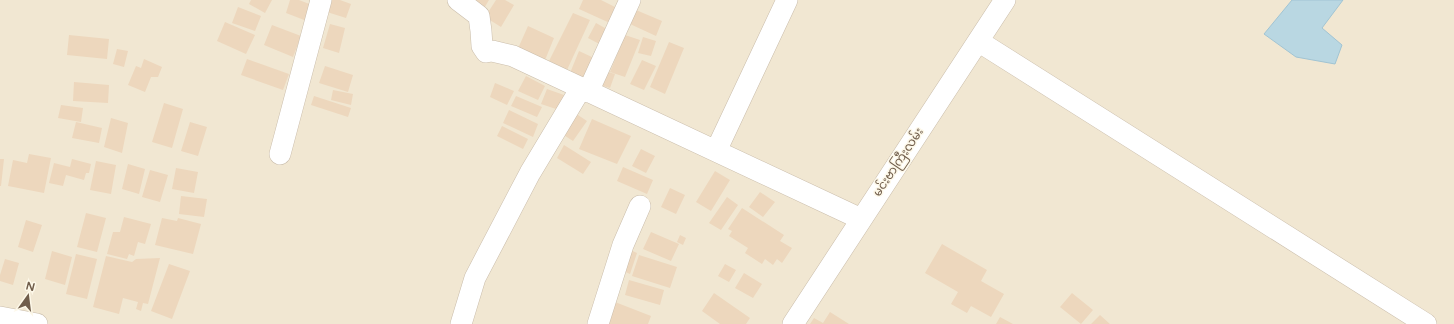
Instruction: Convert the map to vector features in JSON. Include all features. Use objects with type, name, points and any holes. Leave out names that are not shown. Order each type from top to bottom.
[{"type":"street","points":[[280,154],[321,0]]},
{"type":"street","points":[[458,0],[479,16],[482,46],[486,52],[492,51],[513,56],[861,218]]},
{"type":"street","points":[[461,324],[475,278],[530,173],[585,90],[630,0]]},
{"type":"street","points":[[716,151],[787,0]]},
{"type":"street","name":"မင်းဗာကြီးလမ်း","points":[[793,324],[1005,0]]},
{"type":"street","points":[[978,41],[1426,324]]},
{"type":"street","points":[[598,324],[623,245],[640,206]]},
{"type":"street","points":[[0,317],[37,324]]},
{"type":"shaded area","points":[[0,0],[1454,0],[1454,324],[0,324]]},
{"type":"water","points":[[1292,0],[1343,0],[1322,28],[1342,45],[1335,64],[1296,57],[1264,34]]},
{"type":"building","points":[[251,0],[272,0],[265,13],[249,4]]},
{"type":"building","points":[[290,0],[299,0],[317,7],[312,23],[286,13]]},
{"type":"building","points":[[331,0],[340,0],[351,4],[346,18],[327,12]]},
{"type":"building","points":[[467,0],[489,0],[483,10]]},
{"type":"building","points":[[496,0],[505,0],[514,5],[501,27],[485,17]]},
{"type":"building","points":[[583,0],[601,0],[619,9],[612,24],[579,9]]},
{"type":"building","points":[[238,7],[261,16],[255,31],[232,23]]},
{"type":"building","points":[[636,10],[662,21],[656,36],[630,24]]},
{"type":"building","points":[[573,13],[590,20],[567,70],[549,61]]},
{"type":"building","points":[[225,22],[255,35],[246,54],[217,41]]},
{"type":"building","points":[[596,23],[612,32],[603,46],[588,38]]},
{"type":"building","points":[[330,24],[345,28],[339,53],[323,48]]},
{"type":"building","points":[[272,25],[301,36],[293,57],[264,45]]},
{"type":"building","points":[[528,26],[554,38],[543,65],[516,53]]},
{"type":"building","points":[[69,35],[109,39],[107,59],[67,55]]},
{"type":"building","points":[[625,35],[640,40],[625,77],[610,72]]},
{"type":"building","points":[[643,37],[656,41],[651,56],[638,53]]},
{"type":"building","points":[[669,42],[684,48],[665,94],[650,87]]},
{"type":"building","points":[[117,49],[128,51],[124,67],[113,64]]},
{"type":"building","points":[[579,51],[594,58],[586,79],[570,73]]},
{"type":"building","points":[[144,59],[162,67],[158,77],[151,77],[145,92],[128,85],[136,66],[141,68]]},
{"type":"building","points":[[247,59],[289,74],[283,90],[241,75]]},
{"type":"building","points":[[642,60],[656,66],[644,90],[630,84]]},
{"type":"building","points":[[325,66],[353,75],[348,92],[319,83]]},
{"type":"building","points":[[602,70],[615,74],[610,88],[597,84]]},
{"type":"building","points":[[526,76],[545,86],[538,100],[518,91]]},
{"type":"building","points":[[74,82],[109,85],[108,103],[73,101]]},
{"type":"building","points":[[495,83],[514,91],[507,105],[490,97]]},
{"type":"building","points":[[547,89],[564,95],[559,110],[541,104]]},
{"type":"building","points":[[333,90],[353,94],[351,105],[331,100]]},
{"type":"building","points":[[314,96],[351,108],[348,117],[311,105]]},
{"type":"building","points":[[516,96],[542,107],[537,117],[511,106]]},
{"type":"building","points":[[164,103],[183,109],[172,148],[152,142]]},
{"type":"building","points":[[61,105],[83,108],[81,122],[58,118]]},
{"type":"building","points":[[509,110],[538,124],[533,137],[503,123]]},
{"type":"building","points":[[572,111],[587,121],[573,141],[559,132]]},
{"type":"building","points":[[111,118],[128,123],[122,153],[104,147]]},
{"type":"building","points":[[592,119],[631,136],[617,164],[579,149]]},
{"type":"building","points":[[76,122],[102,128],[99,143],[72,138]]},
{"type":"building","points":[[190,122],[207,127],[198,156],[181,151]]},
{"type":"building","points":[[502,126],[528,139],[523,149],[497,136]]},
{"type":"building","points":[[564,145],[591,162],[583,174],[557,158]]},
{"type":"building","points":[[641,149],[655,156],[646,173],[632,166]]},
{"type":"building","points":[[29,154],[51,158],[44,193],[8,186],[13,160],[27,163]]},
{"type":"building","points":[[0,159],[4,159],[1,186],[0,186]]},
{"type":"building","points":[[72,159],[91,164],[89,173],[86,173],[84,180],[66,175],[63,186],[49,183],[54,163],[70,167]]},
{"type":"building","points":[[96,161],[116,165],[111,194],[90,190]]},
{"type":"building","points":[[128,164],[145,169],[139,194],[122,189]]},
{"type":"building","points":[[623,167],[653,180],[647,194],[617,181]]},
{"type":"building","points":[[176,168],[198,172],[194,193],[172,189]]},
{"type":"building","points":[[150,170],[168,175],[160,202],[142,197]]},
{"type":"building","points":[[715,171],[730,180],[711,211],[696,202]]},
{"type":"building","points":[[670,188],[685,195],[676,214],[661,207]]},
{"type":"building","points":[[760,192],[775,202],[763,217],[749,207]]},
{"type":"building","points":[[181,196],[207,199],[204,217],[179,214]]},
{"type":"building","points":[[727,197],[738,205],[721,230],[709,223]]},
{"type":"building","points":[[742,208],[784,235],[780,241],[792,248],[782,263],[777,259],[773,265],[765,259],[762,264],[745,253],[748,248],[729,236],[732,231],[728,229]]},
{"type":"building","points":[[86,213],[106,218],[97,252],[77,247]]},
{"type":"building","points":[[124,217],[151,224],[145,244],[138,242],[134,256],[129,254],[127,259],[107,254],[113,232],[120,232]]},
{"type":"building","points":[[162,218],[177,221],[178,218],[201,224],[193,254],[155,245]]},
{"type":"building","points":[[26,220],[42,225],[33,252],[18,247]]},
{"type":"building","points":[[651,232],[679,244],[671,261],[643,249]]},
{"type":"building","points":[[680,235],[686,238],[683,245],[677,242]]},
{"type":"building","points":[[942,244],[987,270],[981,281],[1004,294],[991,317],[971,306],[967,313],[951,304],[958,292],[925,273]]},
{"type":"building","points":[[628,249],[637,253],[630,274],[621,270]]},
{"type":"building","points":[[52,251],[72,257],[65,285],[45,279]]},
{"type":"building","points":[[76,254],[97,259],[87,299],[66,294]]},
{"type":"building","points":[[639,255],[677,267],[670,288],[632,276]]},
{"type":"building","points":[[106,256],[132,262],[136,259],[160,258],[148,304],[143,303],[141,311],[136,309],[138,302],[123,298],[119,314],[93,307]]},
{"type":"building","points":[[5,259],[19,263],[13,285],[0,281],[0,275]]},
{"type":"building","points":[[169,264],[190,271],[172,319],[151,311]]},
{"type":"building","points":[[725,264],[736,270],[729,282],[718,276]]},
{"type":"building","points":[[744,273],[762,284],[753,298],[735,288]]},
{"type":"building","points":[[629,280],[664,290],[660,305],[625,295]]},
{"type":"building","points":[[714,293],[750,318],[746,324],[720,324],[702,311]]},
{"type":"building","points":[[1072,293],[1093,310],[1081,324],[1060,307]]},
{"type":"building","points":[[615,302],[651,316],[648,324],[606,324]]},
{"type":"building","points":[[830,312],[849,324],[810,324],[814,318],[823,323]]},
{"type":"building","points":[[1100,315],[1110,324],[1091,324]]},
{"type":"building","points":[[1000,317],[1013,324],[996,324]]}]
